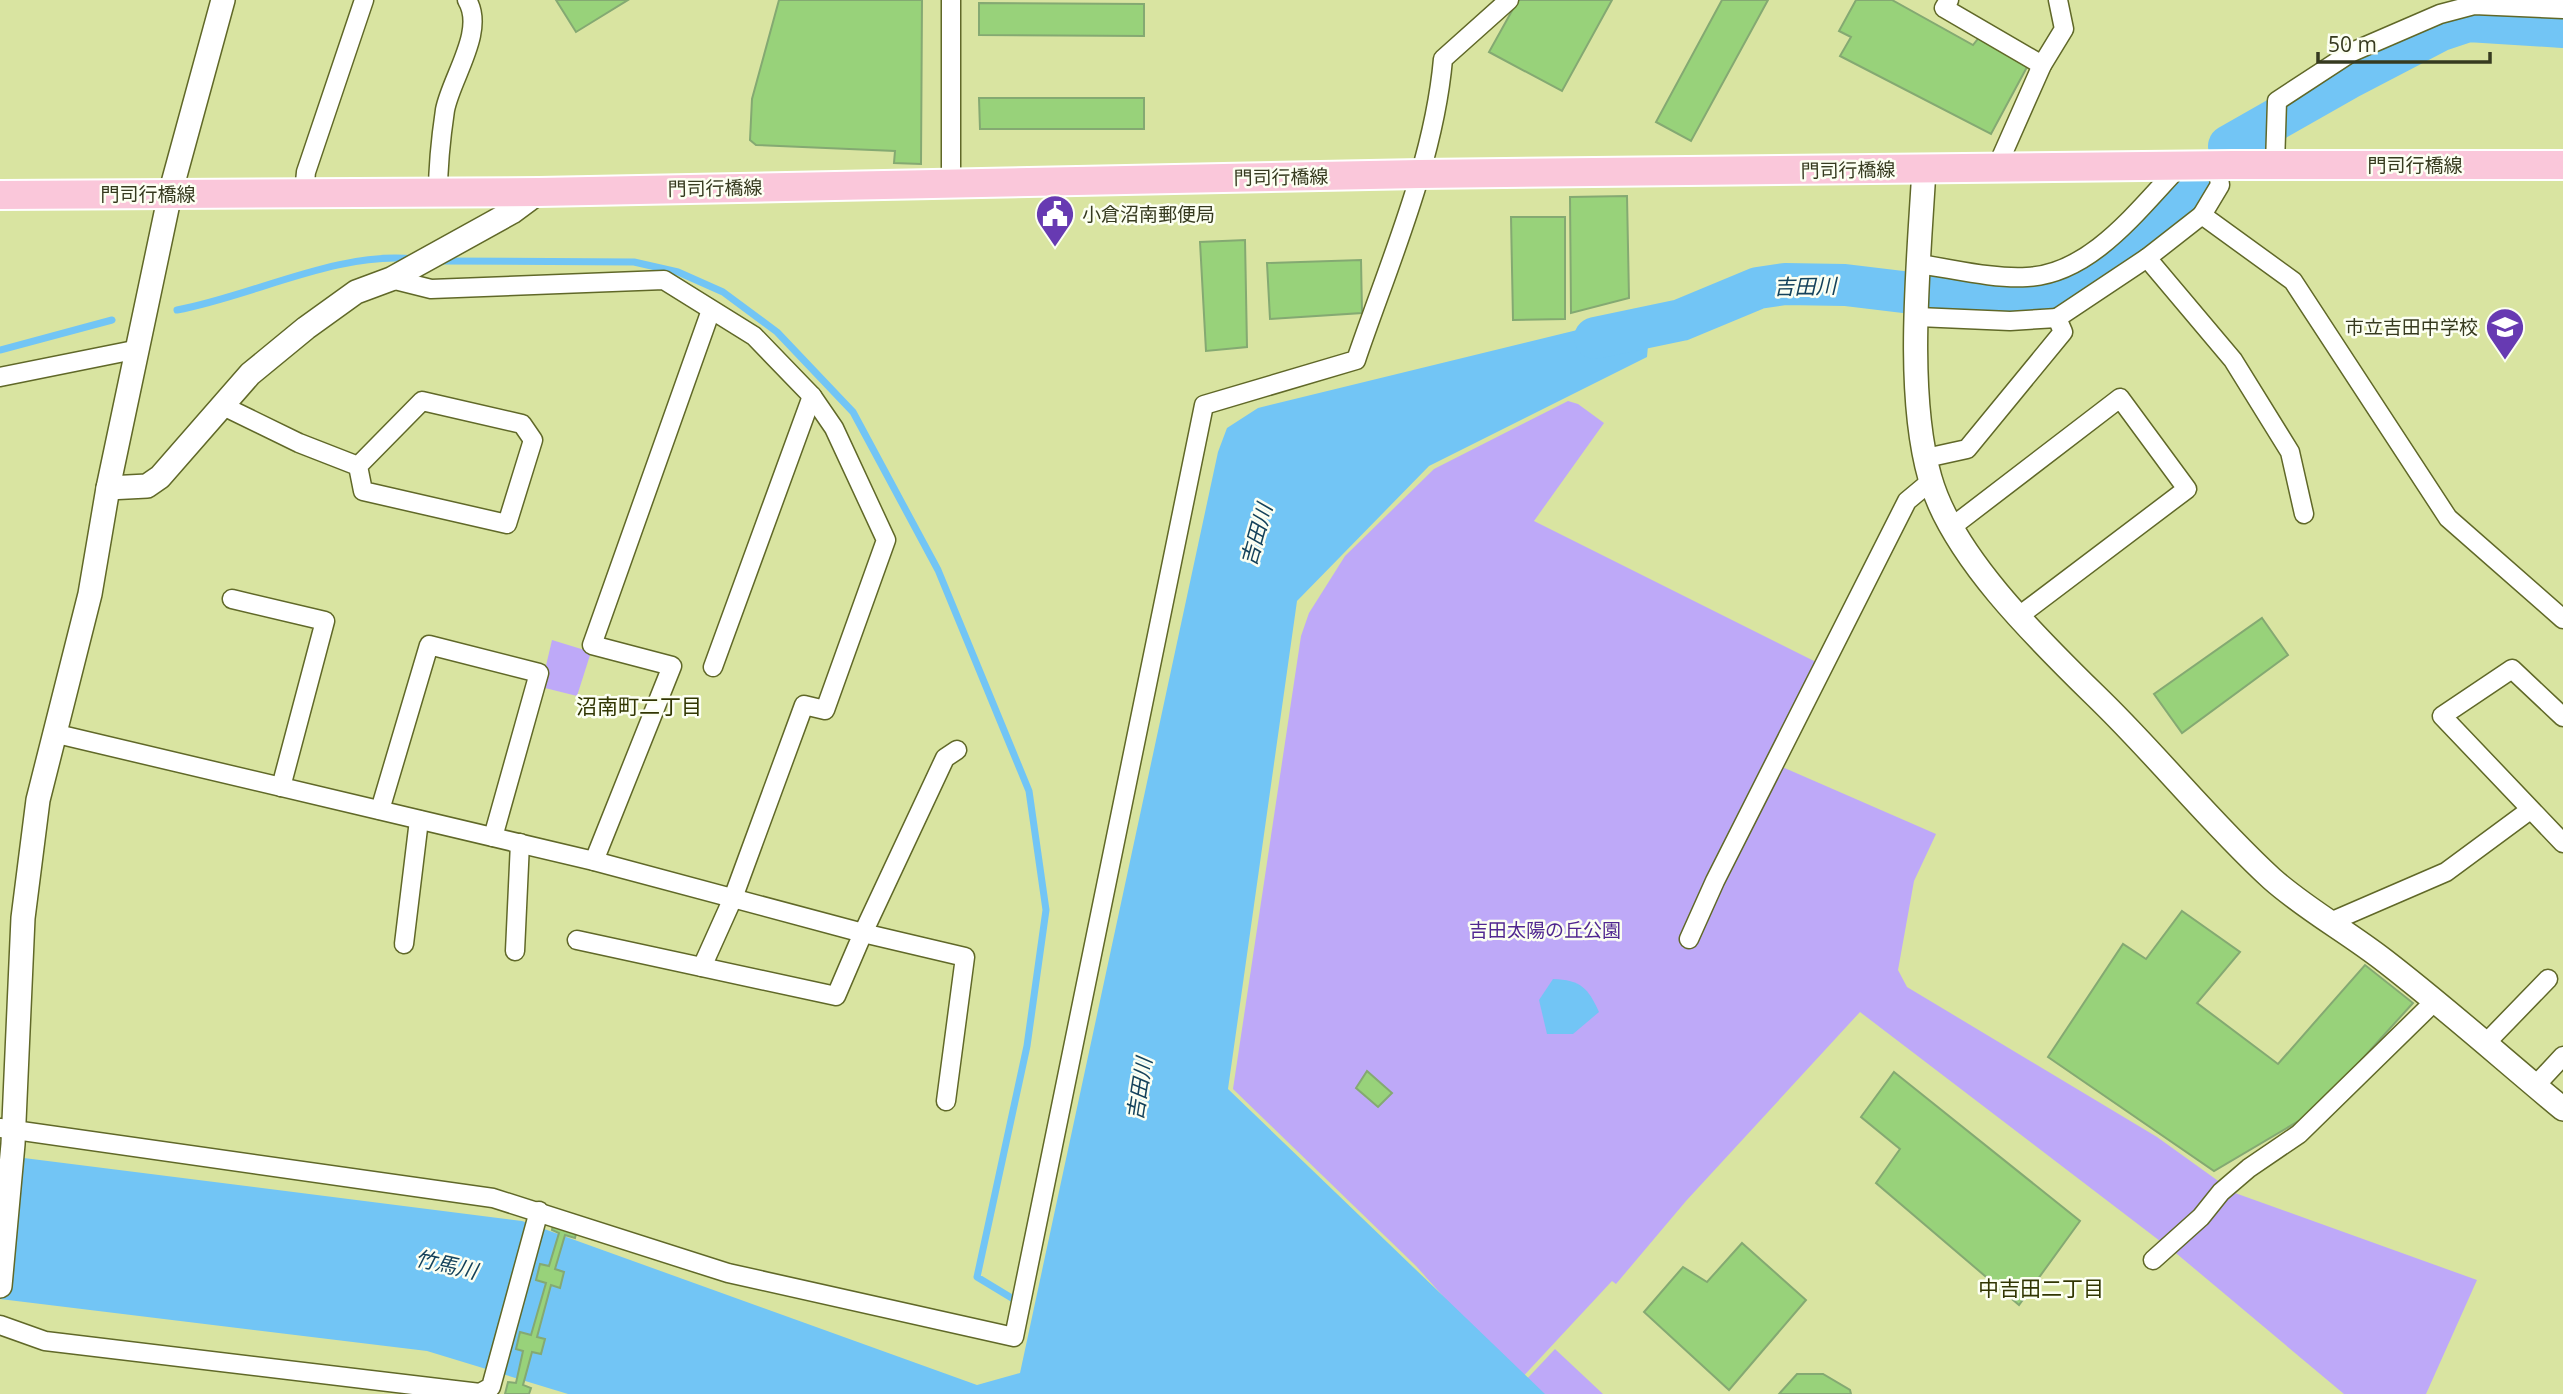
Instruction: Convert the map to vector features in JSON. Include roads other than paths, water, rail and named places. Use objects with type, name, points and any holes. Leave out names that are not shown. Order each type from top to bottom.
[{"type":"main road","name":"門司行橋線","points":[[0,195],[539,192],[1419,174],[2181,165],[2563,165]]},
{"type":"street","points":[[0,1286],[23,918],[38,800],[52,733],[90,594],[108,488],[170,194],[223,0]]},
{"type":"street","points":[[304,193],[306,172],[364,0]]},
{"type":"street","points":[[438,193],[445,111],[472,31],[472,9],[467,0]]},
{"type":"street","points":[[951,0],[951,183]]},
{"type":"street","points":[[8,1134],[493,1198],[538,1216],[728,1273],[1014,1337],[1204,405],[1356,360],[1419,174],[1440,96],[1443,59],[1509,0]]},
{"type":"street","points":[[1949,0],[1944,8],[2042,65]]},
{"type":"street","points":[[1996,169],[2042,65],[2064,29],[2058,0]]},
{"type":"street","points":[[2275,164],[2277,102],[2352,52],[2440,14],[2476,3],[2563,9]]},
{"type":"street","points":[[1919,268],[2025,277],[2050,274],[2075,263],[2106,240],[2181,165]]},
{"type":"street","points":[[1918,310],[2010,321],[2057,318],[2147,258],[2202,215],[2220,185],[2217,165]]},
{"type":"street","points":[[1924,169],[1918,310],[1919,397],[1926,458],[1931,481],[1953,526],[1981,572],[2019,616],[2223,832],[2274,881],[2328,923],[2383,960],[2563,1109]]},
{"type":"street","points":[[108,488],[147,486],[160,477],[250,374],[306,328],[356,292],[395,277],[512,212],[539,192]]},
{"type":"street","points":[[2202,215],[2293,281],[2448,518],[2563,619]]},
{"type":"street","points":[[2147,258],[2233,360],[2290,452],[2304,514]]},
{"type":"street","points":[[395,277],[431,289],[664,281],[754,336],[812,396],[834,428],[886,540],[825,710],[804,705],[733,898],[702,967]]},
{"type":"street","points":[[594,861],[672,666],[592,645],[711,310]]},
{"type":"street","points":[[1926,458],[1967,449],[2063,332],[2057,318]]},
{"type":"street","points":[[0,377],[139,349]]},
{"type":"street","points":[[713,667],[812,396]]},
{"type":"street","points":[[1953,526],[2119,398],[2187,489],[2019,616]]},
{"type":"street","points":[[422,401],[522,424],[533,440],[507,524],[363,491],[358,466],[422,401]]},
{"type":"street","points":[[221,405],[299,443],[358,466]]},
{"type":"street","points":[[1689,939],[1715,881],[1907,501],[1931,481]]},
{"type":"street","points":[[232,599],[325,621],[281,787]]},
{"type":"street","points":[[380,810],[429,645],[539,673],[493,837]]},
{"type":"street","points":[[2563,718],[2512,669],[2442,716],[2563,843]]},
{"type":"street","points":[[52,733],[594,861],[863,933],[965,957],[946,1101]]},
{"type":"street","points":[[577,940],[836,996],[945,758],[957,750]]},
{"type":"street","points":[[2328,923],[2446,872],[2530,810]]},
{"type":"street","points":[[404,944],[419,820]]},
{"type":"street","points":[[515,951],[520,843]]},
{"type":"street","points":[[2485,1044],[2548,979]]},
{"type":"street","points":[[2153,1260],[2201,1217],[2221,1192],[2249,1168],[2299,1134],[2434,1002]]},
{"type":"street","points":[[2535,1086],[2563,1056]]},
{"type":"street","points":[[0,1325],[58,1343],[480,1393],[491,1387],[538,1216]]},
{"type":"water","name":"竹馬川","points":[[1651,312],[1647,357],[1429,466],[1297,601],[1228,1089],[1545,1394],[568,1394],[427,1351],[0,1299],[0,1155],[522,1221],[977,1385],[1020,1373],[1218,452],[1227,428],[1258,408]]},
{"type":"water","points":[[1553,979],[1570,981],[1582,987],[1599,1012],[1573,1034],[1547,1034],[1539,1000]]},
{"type":"waterway","name":"吉田川","points":[[2229,146],[2347,79],[2441,30],[2468,21],[2563,27]]},
{"type":"waterway","name":"吉田川","points":[[1595,338],[1681,320],[1758,288],[1785,284],[1845,285],[1928,295],[1985,306],[2031,304],[2072,284],[2128,246],[2193,183]]},
{"type":"waterway","points":[[177,310],[325,268],[385,258],[414,259]]},
{"type":"waterway","points":[[437,261],[634,262],[678,272],[723,292],[777,332],[853,412],[938,570],[1029,791],[1046,910],[1027,1046],[977,1277],[1015,1300]]},
{"type":"waterway","points":[[0,350],[112,320]]},
{"type":"place","name":"小倉沼南郵便局","points":[[1055,248]]},
{"type":"place","name":"市立吉田中学校","points":[[2505,361]]},
{"type":"district","name":"沼南町二丁目","points":[[639,707]]},
{"type":"district","name":"中吉田二丁目","points":[[2041,1289]]},
{"type":"park label","name":"吉田太陽の丘公園","points":[[1545,930]]}]
